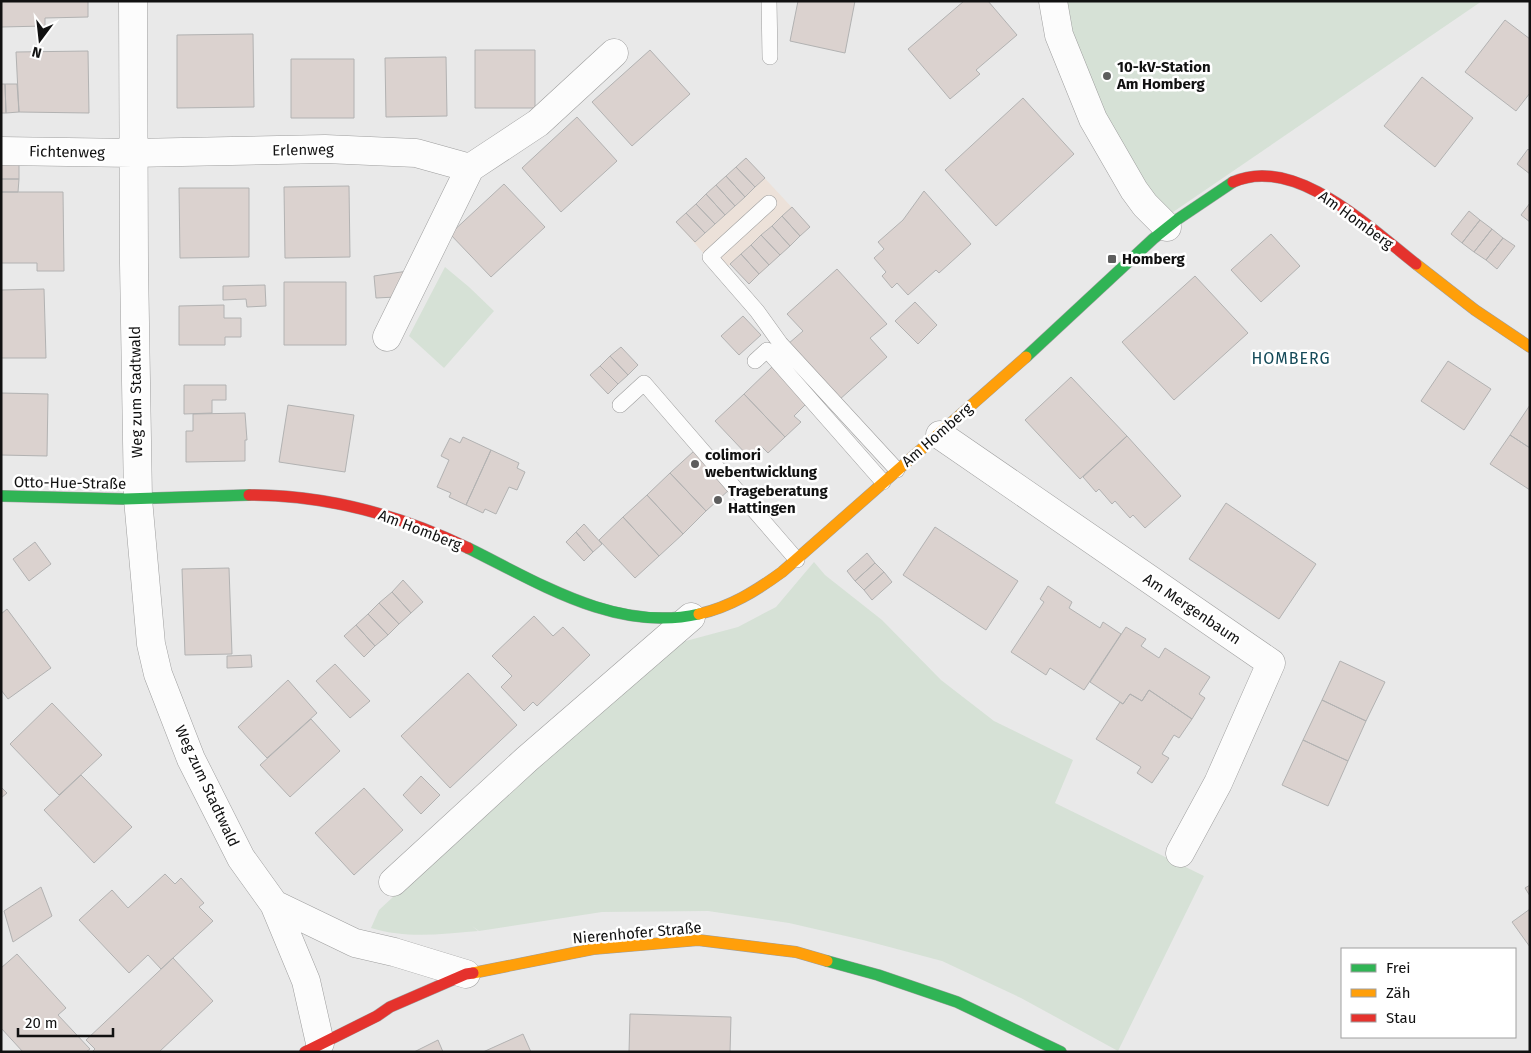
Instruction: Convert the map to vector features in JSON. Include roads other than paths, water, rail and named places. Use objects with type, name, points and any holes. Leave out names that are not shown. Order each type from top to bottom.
[{"type":"street","name":"Weg zum Stadtwald","points":[[133,1],[133,154],[138,499],[151,644],[156,668],[191,759],[241,858],[274,904],[306,981],[316,1049]]},
{"type":"street","points":[[1053,1],[1059,36],[1093,119],[1144,205],[1167,226]]},
{"type":"street","points":[[387,337],[470,168],[538,123],[614,53]]},
{"type":"street","name":"Erlenweg","points":[[133,154],[325,149],[416,153],[470,168]]},
{"type":"street","name":"Fichtenweg","points":[[1,151],[133,154]]},
{"type":"street","name":"Am Homberg","points":[[138,499],[240,494],[334,501],[377,512],[452,540],[550,590],[590,605],[645,617],[691,617],[746,599],[762,588],[797,560],[883,482],[940,435],[1167,226],[1227,186],[1242,178],[1259,176],[1295,182],[1340,206],[1485,317],[1530,347]]},
{"type":"street","name":"Am Mergenbaum","points":[[940,435],[1270,663],[1218,783],[1180,853]]},
{"type":"street","name":"Otto-Hue-Straße","points":[[1,496],[138,499]]},
{"type":"street","name":"Am Homberg","points":[[393,882],[527,759],[691,617]]},
{"type":"street","name":"Weg zum Stadtwald","points":[[274,904],[355,943],[394,952],[466,974]]},
{"type":"street","name":"Nierenhofer Straße","points":[[316,1049],[390,1007],[466,974],[593,949],[698,940],[796,952],[878,975],[957,1002],[1061,1052]]},
{"type":"lane","points":[[769,1],[770,56]]},
{"type":"lane","points":[[769,202],[710,257],[757,311],[780,343],[898,470]]},
{"type":"lane","points":[[755,361],[766,350],[883,482]]},
{"type":"lane","points":[[620,405],[644,383],[797,560]]},
{"type":"place","name":"10-kV-Station Am Homberg","points":[[1107,76]]},
{"type":"place","name":"Homberg","points":[[1112,259]]},
{"type":"place","name":"colimori webentwicklung","points":[[695,464]]},
{"type":"place","name":"Trageberatung Hattingen","points":[[718,500]]},
{"type":"district","name":"HOMBERG","points":[[1291,358]]}]
